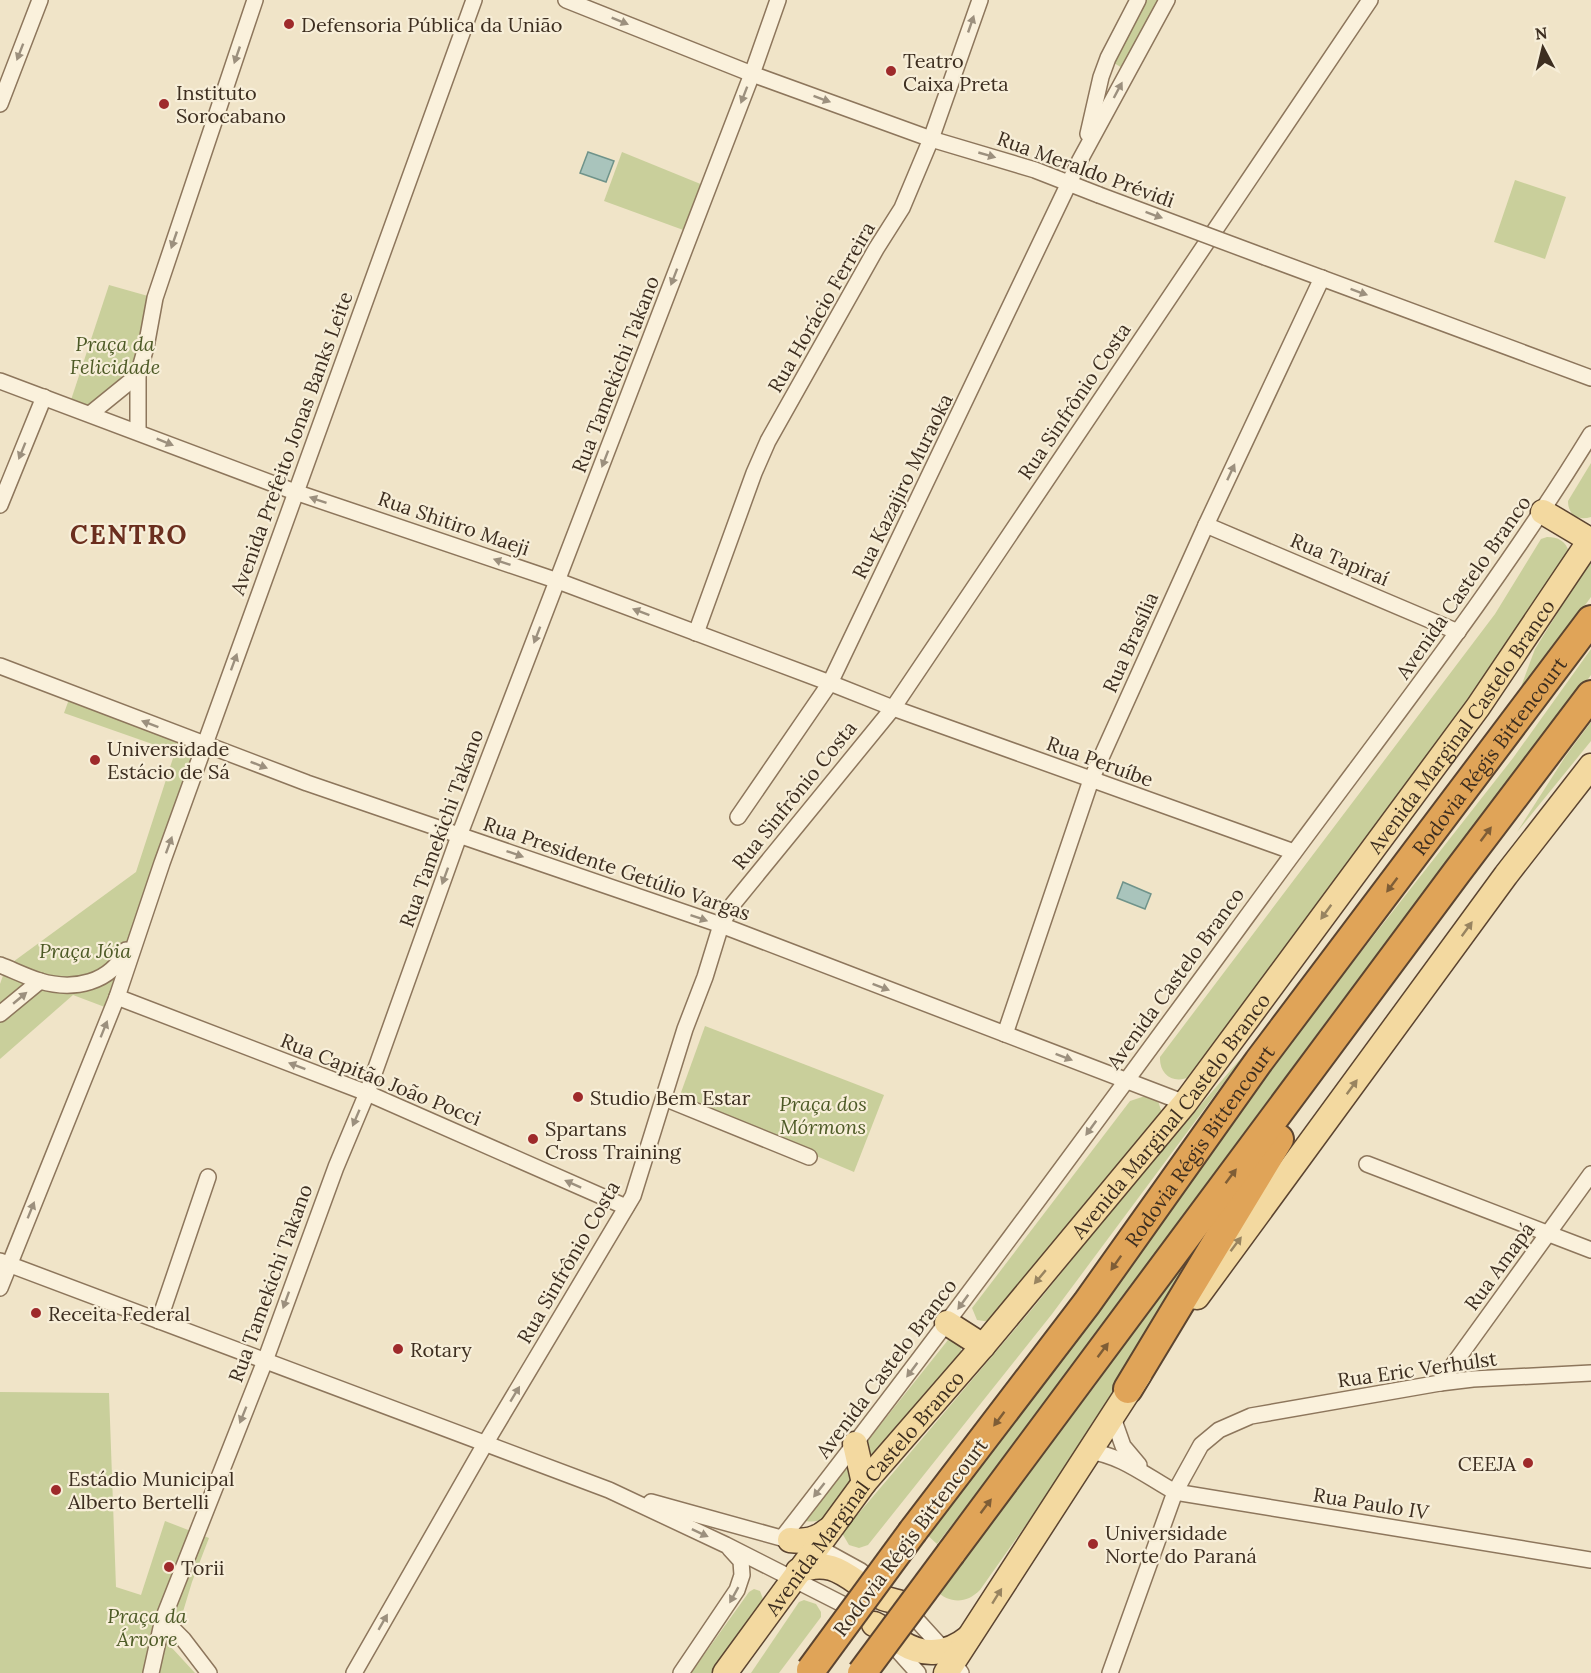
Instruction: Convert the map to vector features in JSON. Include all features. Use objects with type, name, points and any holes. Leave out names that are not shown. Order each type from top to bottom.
[{"type":"highway","name":"Rodovia Régis Bittencourt","points":[[810,1671],[913,1531],[1087,1304],[1259,1061],[1591,620]]},
{"type":"highway","points":[[862,1673],[1591,695]]},
{"type":"highway","points":[[1128,1389],[1276,1144],[1437,920],[1457,872]]},
{"type":"main road","points":[[1543,512],[1591,540]]},
{"type":"main road","name":"Avenida Marginal Castelo Branco","points":[[724,1673],[864,1483],[983,1346],[1185,1103],[1478,708],[1591,540]]},
{"type":"main road","points":[[874,1624],[887,1630],[908,1646],[927,1652],[951,1665],[1128,1389],[1303,1155],[1506,875],[1591,766]]},
{"type":"main road","points":[[947,1323],[983,1346]]},
{"type":"main road","points":[[855,1444],[864,1483]]},
{"type":"main road","points":[[786,1539],[804,1541],[813,1539],[831,1526]]},
{"type":"main road","points":[[796,1574],[815,1565],[830,1567],[883,1598],[902,1603]]},
{"type":"street","points":[[0,104],[40,0]]},
{"type":"street","points":[[138,431],[138,375],[155,298],[255,0]]},
{"type":"street","name":"Avenida Prefeito Jonas Banks Leite","points":[[0,1287],[4,1263],[117,997],[204,745],[474,0]]},
{"type":"street","name":"Rua Meraldo Prévidi","points":[[566,0],[752,74],[931,139],[1070,183],[1591,378]]},
{"type":"street","name":"Rua Tamekichi Takano","points":[[151,1673],[163,1619],[264,1361],[336,1167],[367,1093],[459,836],[752,74],[778,0]]},
{"type":"street","name":"Rua Horácio Ferreira","points":[[696,633],[754,472],[768,441],[876,249],[902,208],[931,139],[980,0]]},
{"type":"street","name":"Rua Kazajiro Muraoka","points":[[1080,160],[1101,77],[1108,58],[1138,0]]},
{"type":"street","name":"Rua Kazajiro Muraoka","points":[[738,817],[830,683],[1080,160],[1167,0]]},
{"type":"street","name":"Rua Sinfrônio Costa","points":[[354,1673],[485,1444],[626,1207],[637,1183],[685,1029],[705,977],[721,925],[738,898],[893,708],[1370,0]]},
{"type":"street","name":"Rua Brasília","points":[[1005,1034],[1091,780],[1206,525],[1322,278]]},
{"type":"street","points":[[90,414],[138,375]]},
{"type":"street","name":"Rua Shitiro Maeji","points":[[0,381],[138,431],[295,492],[558,580],[893,708]]},
{"type":"street","points":[[0,505],[44,397]]},
{"type":"street","name":"Avenida Castelo Branco","points":[[786,1539],[1458,632],[1543,512],[1591,434]]},
{"type":"street","name":"Rua Tapiraí","points":[[1206,525],[1458,632]]},
{"type":"street","name":"Rua Presidente Getúlio Vargas","points":[[0,666],[307,783],[721,925],[1185,1103]]},
{"type":"street","name":"Rua Peruíbe","points":[[893,708],[1294,852]]},
{"type":"street","name":"Avenida Prefeito Jonas Banks Leite","points":[[40,981],[79,984],[93,982],[104,977],[123,956],[149,900]]},
{"type":"street","points":[[0,965],[40,981],[0,1014]]},
{"type":"street","name":"Rua Capitão João Pocci","points":[[117,997],[367,1093],[626,1207]]},
{"type":"street","points":[[664,1098],[808,1156]]},
{"type":"street","points":[[1367,1164],[1591,1250]]},
{"type":"street","name":"Rua Amapá","points":[[1440,1383],[1591,1174]]},
{"type":"street","points":[[159,1321],[208,1177]]},
{"type":"street","points":[[4,1263],[609,1490],[726,1545],[796,1574],[874,1624],[918,1673]]},
{"type":"street","name":"Rua Eric Verhulst","points":[[1110,1673],[1174,1492],[1206,1440],[1227,1425],[1251,1416],[1440,1383],[1473,1379],[1591,1373]]},
{"type":"street","name":"Rua Paulo IV","points":[[1112,1415],[1123,1446],[1148,1477]]},
{"type":"street","name":"Rua Paulo IV","points":[[1088,1451],[1113,1456],[1174,1492],[1591,1560]]},
{"type":"street","points":[[609,1490],[830,1553],[856,1567],[902,1603],[951,1665]]},
{"type":"street","points":[[681,1673],[741,1582],[741,1561],[738,1555],[726,1545]]},
{"type":"street","points":[[163,1619],[209,1673]]},
{"type":"green space","points":[[1146,0],[1160,0],[1124,69],[1114,63]]},
{"type":"green space","points":[[622,152],[703,185],[686,231],[604,201]]},
{"type":"green space","points":[[1515,180],[1566,197],[1545,259],[1494,242]]},
{"type":"green space","name":"Praça da Felicidade","points":[[109,285],[155,298],[138,375],[90,414],[69,406]]},
{"type":"green space","points":[[1591,463],[1591,517],[1582,518],[1572,513],[1568,501]]},
{"type":"green space","points":[[1547,537],[1561,540],[1569,552],[1517,639],[1192,1075],[1180,1080],[1165,1074],[1160,1064],[1160,1057],[1495,614],[1541,539]]},
{"type":"green space","points":[[1591,559],[1591,597],[1516,700],[1535,649]]},
{"type":"green space","points":[[1591,649],[1591,675],[1526,764],[1343,999],[1180,1219],[1075,1367],[937,1544],[924,1532],[1332,989],[1513,758]]},
{"type":"green space","name":"Praça Jóia","points":[[71,694],[205,745],[110,1009],[73,995],[0,1059],[0,984],[6,967],[136,872],[175,752],[64,713]]},
{"type":"green space","points":[[1591,722],[1591,741],[1517,832],[1565,757]]},
{"type":"green space","name":"Praça dos Mórmons","points":[[705,1026],[884,1095],[854,1172],[679,1098]]},
{"type":"green space","points":[[1249,1049],[1052,1314],[868,1545],[859,1548],[849,1545],[842,1533],[1033,1308],[1139,1176]]},
{"type":"green space","points":[[1142,1097],[1158,1101],[1162,1113],[990,1322],[977,1320],[972,1308],[1130,1101]]},
{"type":"green space","points":[[1187,1256],[1163,1316],[1080,1448],[980,1590],[964,1600],[952,1600],[941,1595],[935,1590],[1095,1386]]},
{"type":"green space","points":[[948,1340],[954,1340],[961,1346],[961,1353],[879,1456],[869,1455],[865,1444]]},
{"type":"green space","name":"Estádio Municipal Alberto Bertelli","points":[[0,1392],[109,1393],[116,1587],[141,1595],[165,1521],[209,1538],[192,1582],[172,1648],[195,1673],[0,1673]]},
{"type":"green space","points":[[848,1462],[853,1486],[838,1507],[819,1521],[802,1520]]},
{"type":"green space","points":[[754,1589],[760,1591],[763,1599],[713,1673],[691,1673],[749,1592]]},
{"type":"green space","points":[[804,1600],[816,1604],[821,1617],[779,1673],[751,1673],[799,1602]]},
{"type":"water","points":[[588,152],[614,161],[606,182],[580,173]]},
{"type":"water","points":[[1123,882],[1151,894],[1145,909],[1117,898]]},
{"type":"place","name":"Defensoria Pública da União","points":[[289,24]]},
{"type":"place","name":"Teatro Caixa Preta","points":[[891,71]]},
{"type":"place","name":"Instituto Sorocabano","points":[[164,104]]},
{"type":"place","name":"Universidade Estácio de Sá","points":[[95,760]]},
{"type":"place","name":"Studio Bem Estar","points":[[578,1097]]},
{"type":"place","name":"Spartans Cross Training","points":[[533,1139]]},
{"type":"place","name":"Receita Federal","points":[[36,1313]]},
{"type":"place","name":"Rotary","points":[[398,1349]]},
{"type":"place","name":"CEEJA","points":[[1528,1463]]},
{"type":"place","name":"Estádio Municipal Alberto Bertelli","points":[[56,1490]]},
{"type":"place","name":"Universidade Norte do Paraná","points":[[1093,1544]]},
{"type":"place","name":"Torii","points":[[169,1567]]},
{"type":"district","name":"CENTRO","points":[[129,534]]},
{"type":"park label","name":"Praça da Árvore","points":[[147,1626]]}]
